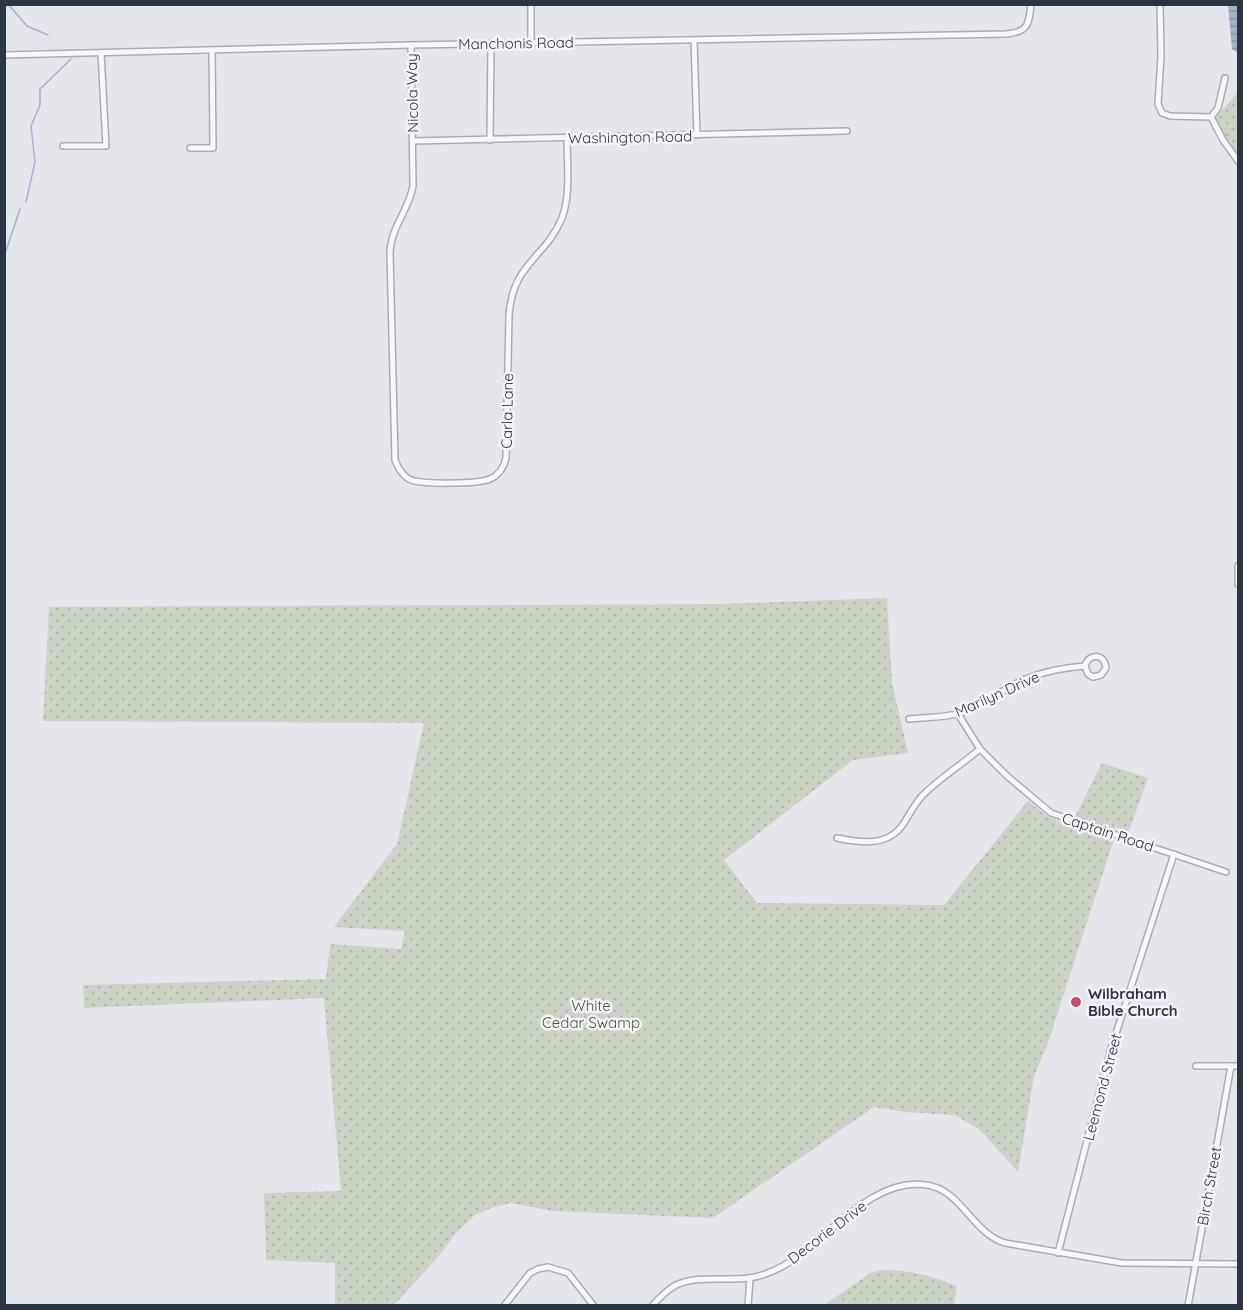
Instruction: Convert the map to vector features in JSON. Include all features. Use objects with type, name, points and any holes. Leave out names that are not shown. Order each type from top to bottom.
[{"type":"street","points":[[531,4],[531,43]]},
{"type":"street","name":"Manchonis Road","points":[[4,55],[1006,34],[1020,32],[1026,28],[1031,4]]},
{"type":"street","points":[[1160,4],[1161,56],[1158,104],[1162,113],[1170,116],[1211,117]]},
{"type":"street","points":[[694,40],[697,135]]},
{"type":"street","points":[[490,140],[491,44]]},
{"type":"street","name":"Nicola Way","points":[[411,45],[413,141]]},
{"type":"street","points":[[190,148],[213,148],[212,50]]},
{"type":"street","points":[[63,146],[106,146],[101,53]]},
{"type":"street","points":[[1211,117],[1218,108],[1225,78]]},
{"type":"street","points":[[1211,117],[1223,140],[1239,161]]},
{"type":"street","name":"Washington Road","points":[[413,141],[847,131]]},
{"type":"street","name":"Carla Lane","points":[[413,141],[412,191],[394,230],[390,247],[395,454],[397,466],[404,476],[415,482],[428,483],[485,481],[500,473],[505,463],[510,306],[518,278],[553,235],[562,216],[567,196],[567,138]]},
{"type":"street","points":[[1239,566],[1239,584]]},
{"type":"street","name":"Marilyn Drive","points":[[909,719],[958,714],[1027,679],[1052,671],[1085,666]]},
{"type":"street","name":"Captain Road","points":[[958,714],[980,749],[1007,776],[1051,813],[1226,872]]},
{"type":"street","points":[[837,838],[852,842],[872,842],[889,838],[901,828],[925,792],[980,749]]},
{"type":"street","name":"Leemond Street","points":[[1058,1253],[1110,1052],[1174,854]]},
{"type":"street","points":[[1196,1066],[1239,1066]]},
{"type":"street","name":"Birch Street","points":[[1188,1305],[1231,1066]]},
{"type":"street","name":"Decorie Drive","points":[[652,1305],[670,1289],[688,1281],[750,1278],[780,1267],[802,1254],[864,1202],[909,1185],[926,1185],[943,1190],[989,1235],[999,1241],[1122,1263],[1239,1264]]},
{"type":"street","points":[[504,1305],[530,1273],[548,1267],[568,1273],[594,1305]]},
{"type":"street","points":[[748,1305],[750,1278]]},
{"type":"green space","points":[[1238,92],[1238,160],[1213,121]]},
{"type":"green space","name":"White Cedar Swamp","points":[[887,598],[892,683],[908,753],[853,760],[724,860],[757,903],[944,905],[1028,801],[1047,816],[1070,827],[1102,763],[1148,778],[1129,831],[1115,827],[1113,842],[1048,1043],[1034,1076],[1018,1172],[980,1130],[955,1115],[905,1112],[874,1107],[713,1218],[552,1211],[511,1203],[491,1208],[475,1215],[455,1234],[439,1256],[394,1305],[335,1305],[335,1263],[266,1260],[264,1193],[341,1191],[324,998],[84,1008],[83,985],[326,979],[330,944],[401,949],[405,931],[334,927],[397,844],[424,723],[43,721],[49,607],[719,604]]},
{"type":"green space","points":[[882,1270],[920,1274],[957,1286],[954,1305],[824,1305],[872,1272]]},
{"type":"water","points":[[1228,5],[1238,5],[1238,53],[1232,49]]},
{"type":"waterway","points":[[8,4],[27,26],[48,35]]},
{"type":"waterway","points":[[26,202],[35,162],[31,126],[40,105],[40,89],[71,59]]},
{"type":"waterway","points":[[4,257],[20,209]]},
{"type":"place","name":"Wilbraham Bible Church","points":[[1076,1002]]}]
